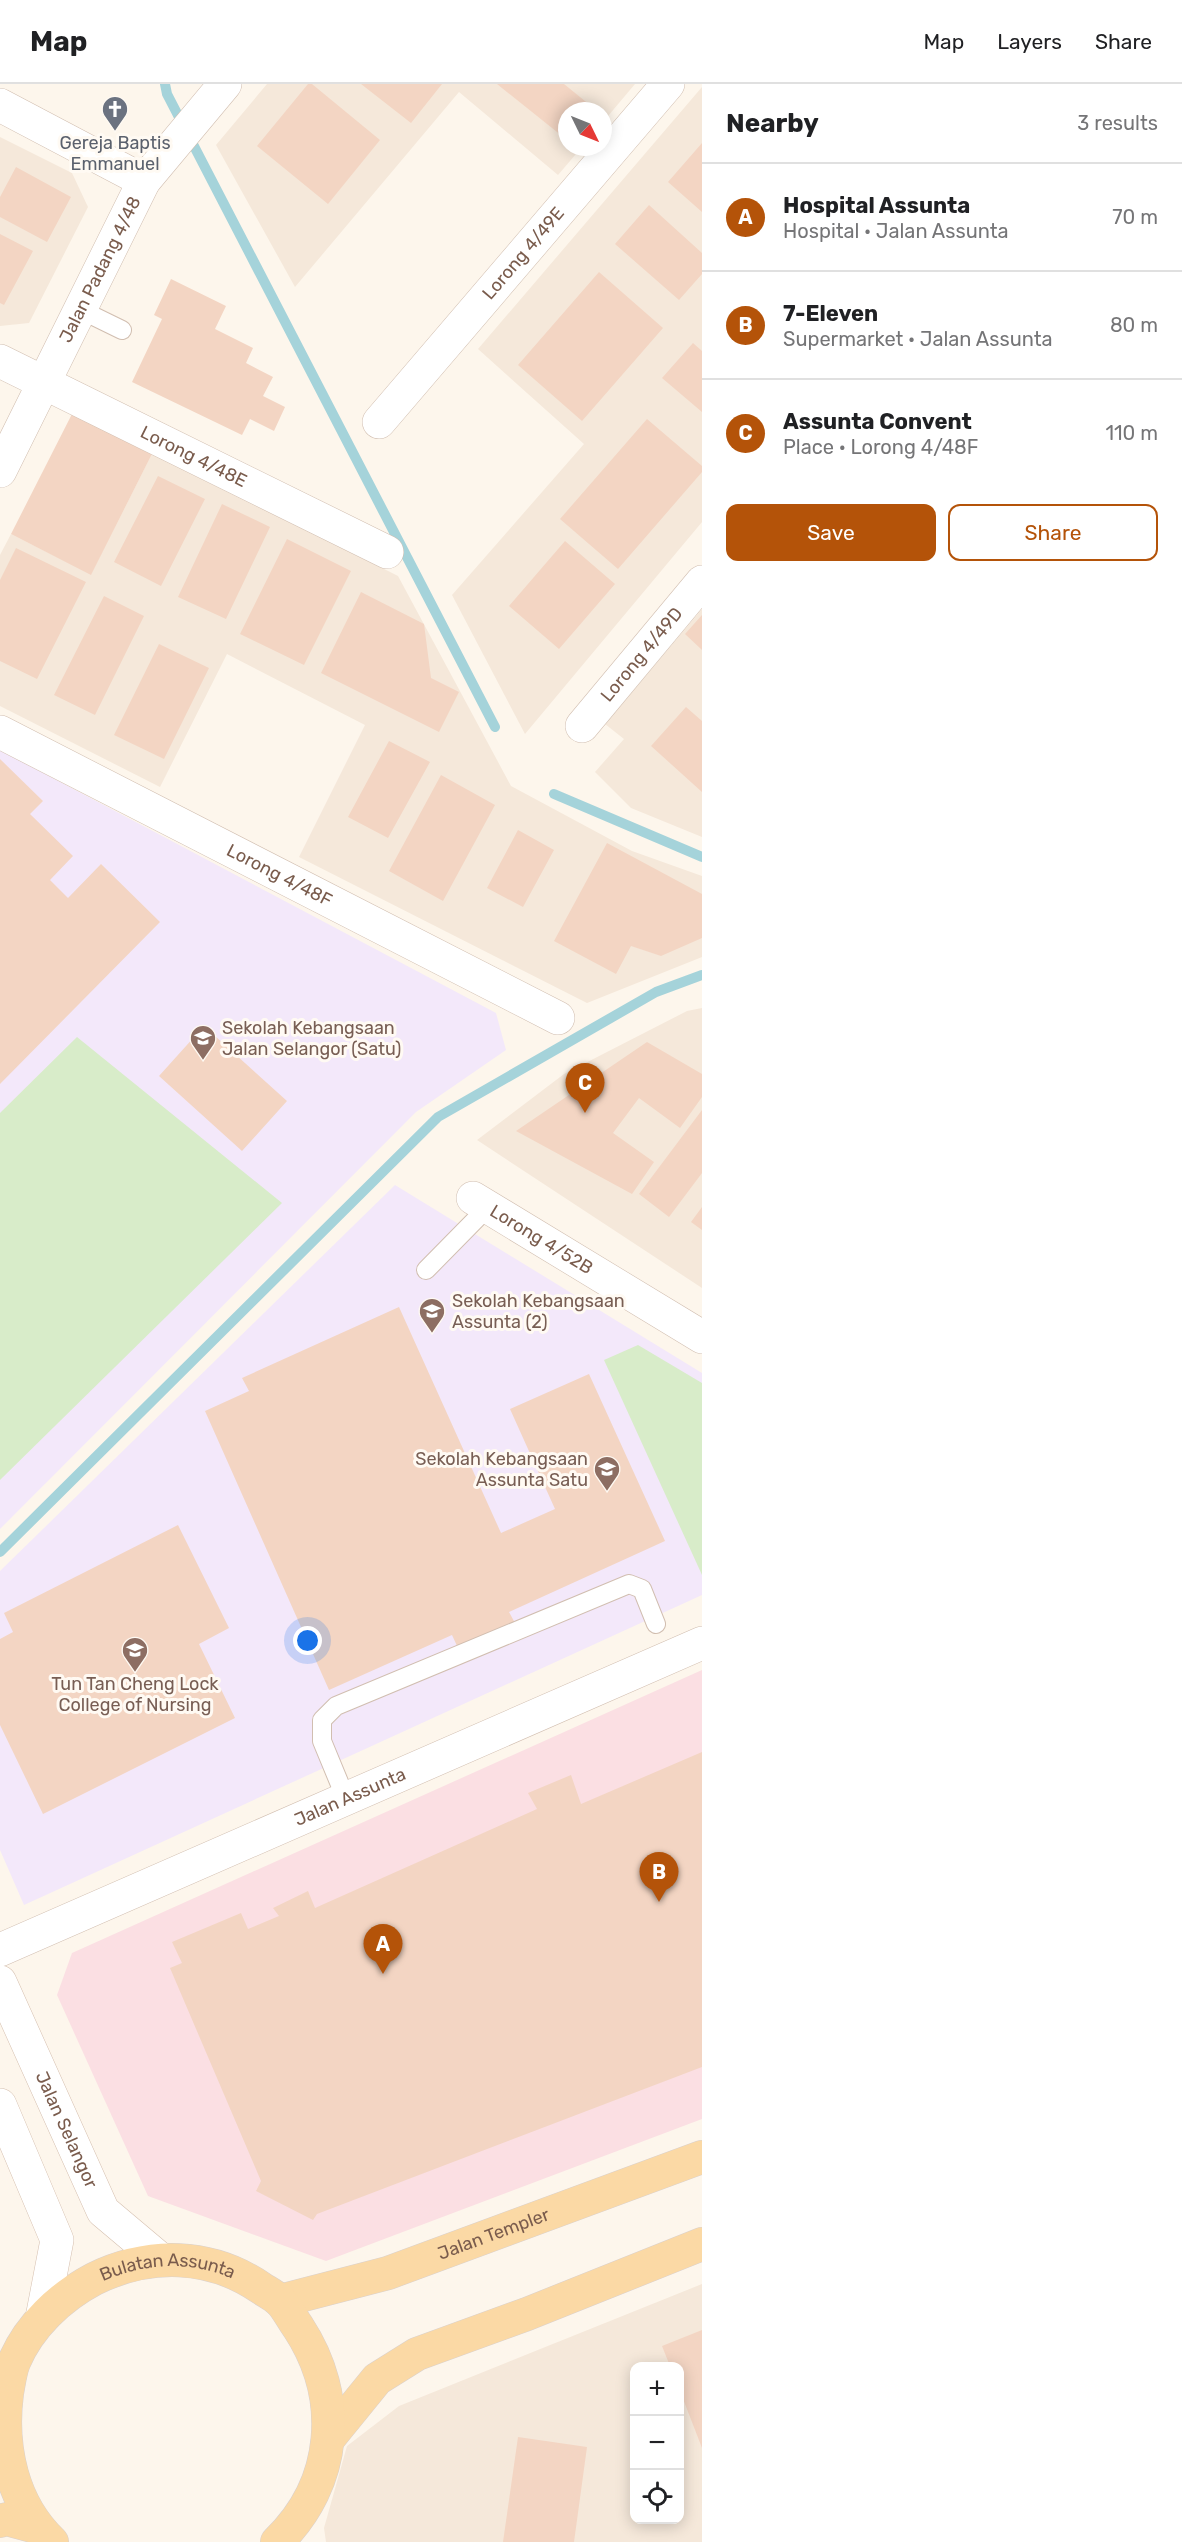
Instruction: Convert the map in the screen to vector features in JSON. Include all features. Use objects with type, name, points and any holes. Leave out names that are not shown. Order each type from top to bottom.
[{"type":"main road","name":"Jalan Templer","points":[[280,2301],[388,2273],[702,2157]]},
{"type":"main road","points":[[329,2438],[377,2379],[417,2354],[527,2314],[702,2244]]},
{"type":"main road","name":"Bulatan Assunta","points":[[44,2535],[16,2493],[4,2454],[1,2414],[14,2362],[42,2318],[75,2289],[114,2269],[160,2259],[203,2262],[244,2276],[280,2301],[308,2342],[326,2389],[329,2438],[318,2484],[289,2536]]},
{"type":"main road","points":[[0,2521],[7,2519],[44,2535]]},
{"type":"street","name":"Lorong 4/49E","points":[[379,422],[668,84]]},
{"type":"street","name":"Jalan Padang 4/48","points":[[0,471],[144,181],[220,89]]},
{"type":"street","points":[[0,105],[144,181]]},
{"type":"street","name":"Lorong 4/48E","points":[[0,361],[387,552]]},
{"type":"street","name":"Lorong 4/49D","points":[[582,726],[702,582]]},
{"type":"street","name":"Lorong 4/48F","points":[[0,732],[558,1018]]},
{"type":"street","name":"Lorong 4/52B","points":[[480,1202],[702,1337]]},
{"type":"street","name":"Jalan Assunta","points":[[0,1950],[702,1643]]},
{"type":"street","name":"Jalan Selangor","points":[[0,1982],[103,2211],[160,2259]]},
{"type":"street","points":[[0,2105],[57,2240],[42,2318]]},
{"type":"lane","points":[[79,309],[122,330]]},
{"type":"lane","points":[[426,1270],[480,1202]]},
{"type":"lane","points":[[346,1799],[322,1741],[322,1720],[336,1706],[629,1584],[642,1588],[656,1624]]},
{"type":"shaded area","points":[[267,84],[635,84],[612,111],[612,102],[558,102],[558,156],[574,156],[558,175],[459,92],[295,287],[216,145]]},
{"type":"shaded area","points":[[702,87],[702,522],[525,734],[452,595],[584,444],[478,349]]},
{"type":"shaded area","points":[[0,137],[72,173],[88,207],[29,323],[0,326]]},
{"type":"shaded area","points":[[153,452],[398,576],[511,786],[632,851],[702,876],[702,957],[587,1003],[299,857],[365,725],[227,654],[160,787],[0,706],[0,555],[11,534],[91,574]]},
{"type":"shaded area","points":[[702,609],[702,837],[631,808],[595,772],[624,739],[605,724]]},
{"type":"shaded area","points":[[0,750],[496,1013],[506,1050],[416,1112],[0,1529]]},
{"type":"shaded area","points":[[702,1008],[702,1288],[477,1140],[564,1074],[687,1011]]},
{"type":"shaded area","points":[[395,1185],[702,1373],[702,1595],[24,1905],[0,1850],[0,1571]]},
{"type":"shaded area","points":[[702,1670],[702,2119],[326,2261],[148,2196],[57,1995],[72,1953]]},
{"type":"shaded area","points":[[702,2284],[702,2542],[326,2542],[324,2528],[347,2446],[399,2406]]},
{"type":"green space","points":[[77,1037],[282,1203],[0,1480],[0,1113]]},
{"type":"green space","points":[[638,1345],[702,1383],[702,1575],[604,1360]]},
{"type":"building","points":[[308,84],[312,84],[380,140],[328,204],[257,146]]},
{"type":"building","points":[[361,84],[442,84],[411,123]]},
{"type":"building","points":[[497,84],[564,84],[586,102],[558,102],[558,133]]},
{"type":"building","points":[[702,143],[702,212],[668,182]]},
{"type":"building","points":[[16,167],[71,197],[47,242],[0,217],[0,197]]},
{"type":"building","points":[[649,205],[702,253],[702,274],[679,300],[615,244]]},
{"type":"building","points":[[0,234],[33,251],[4,305],[0,303]]},
{"type":"building","points":[[599,272],[663,328],[582,421],[518,365]]},
{"type":"building","points":[[171,279],[226,306],[215,329],[253,348],[246,363],[273,377],[263,396],[285,407],[274,431],[250,419],[242,435],[132,382],[162,319],[154,315]]},
{"type":"building","points":[[693,343],[702,351],[702,412],[662,378]]},
{"type":"building","points":[[73,412],[153,452],[91,575],[11,534]]},
{"type":"building","points":[[647,419],[702,466],[702,472],[618,569],[560,519]]},
{"type":"building","points":[[158,476],[205,499],[161,586],[114,562]]},
{"type":"building","points":[[222,504],[270,527],[226,619],[178,597]]},
{"type":"building","points":[[287,539],[351,571],[304,665],[240,634]]},
{"type":"building","points":[[565,541],[615,584],[559,649],[509,606]]},
{"type":"building","points":[[16,548],[86,582],[37,679],[0,661],[0,580]]},
{"type":"building","points":[[361,592],[424,624],[431,678],[459,692],[439,732],[321,673]]},
{"type":"building","points":[[104,596],[144,616],[95,715],[54,695]]},
{"type":"building","points":[[702,615],[702,650],[685,634]]},
{"type":"building","points":[[159,644],[209,668],[164,759],[114,735]]},
{"type":"building","points":[[686,707],[702,721],[702,792],[651,746]]},
{"type":"building","points":[[389,741],[430,762],[388,838],[348,817]]},
{"type":"building","points":[[0,759],[43,801],[30,814],[73,856],[50,880],[68,898],[101,864],[160,922],[0,1084]]},
{"type":"building","points":[[441,775],[495,805],[443,901],[389,871]]},
{"type":"building","points":[[518,830],[554,850],[523,907],[487,888]]},
{"type":"building","points":[[607,843],[702,894],[702,938],[661,956],[631,946],[616,974],[554,941]]},
{"type":"building","points":[[204,1026],[287,1101],[242,1151],[159,1076]]},
{"type":"building","points":[[647,1042],[702,1074],[702,1097],[680,1128],[639,1098],[613,1133],[654,1162],[632,1194],[516,1131]]},
{"type":"building","points":[[702,1110],[702,1173],[669,1217],[639,1194]]},
{"type":"building","points":[[702,1207],[702,1230],[691,1222]]},
{"type":"building","points":[[399,1307],[501,1533],[555,1509],[510,1409],[589,1374],[665,1541],[509,1612],[515,1623],[458,1648],[452,1635],[329,1690],[205,1411],[249,1391],[242,1378]]},
{"type":"building","points":[[178,1525],[229,1628],[199,1644],[235,1718],[43,1814],[0,1725],[0,1639],[13,1632],[4,1613]]},
{"type":"building","points":[[702,1752],[702,2067],[317,2214],[313,2220],[256,2191],[261,2181],[170,1968],[182,1963],[172,1942],[241,1913],[248,1929],[279,1916],[273,1908],[308,1891],[315,1908],[537,1809],[528,1793],[571,1775],[581,1804]]},
{"type":"building","points":[[702,2330],[702,2448],[684,2401],[684,2362],[668,2362],[662,2346]]},
{"type":"building","points":[[518,2437],[587,2447],[574,2542],[503,2542]]},
{"type":"waterway","points":[[165,84],[167,94],[495,727]]},
{"type":"waterway","points":[[554,794],[702,857]]},
{"type":"waterway","points":[[0,1552],[438,1117],[656,992],[702,975]]},
{"type":"place","name":"Gereja Baptis Emmanuel","points":[[115,132]]},
{"type":"place","name":"Sekolah Kebangsaan Jalan Selangor (Satu)","points":[[203,1061]]},
{"type":"place","name":"Assunta Convent","points":[[585,1113]]},
{"type":"place","name":"Sekolah Kebangsaan Assunta (2)","points":[[432,1334]]},
{"type":"place","name":"Sekolah Kebangsaan Assunta Satu","points":[[607,1492]]},
{"type":"place","name":"Tun Tan Cheng Lock College of Nursing","points":[[135,1673]]},
{"type":"place","name":"7-Eleven","points":[[659,1902]]},
{"type":"place","name":"Hospital Assunta","points":[[383,1974]]}]
